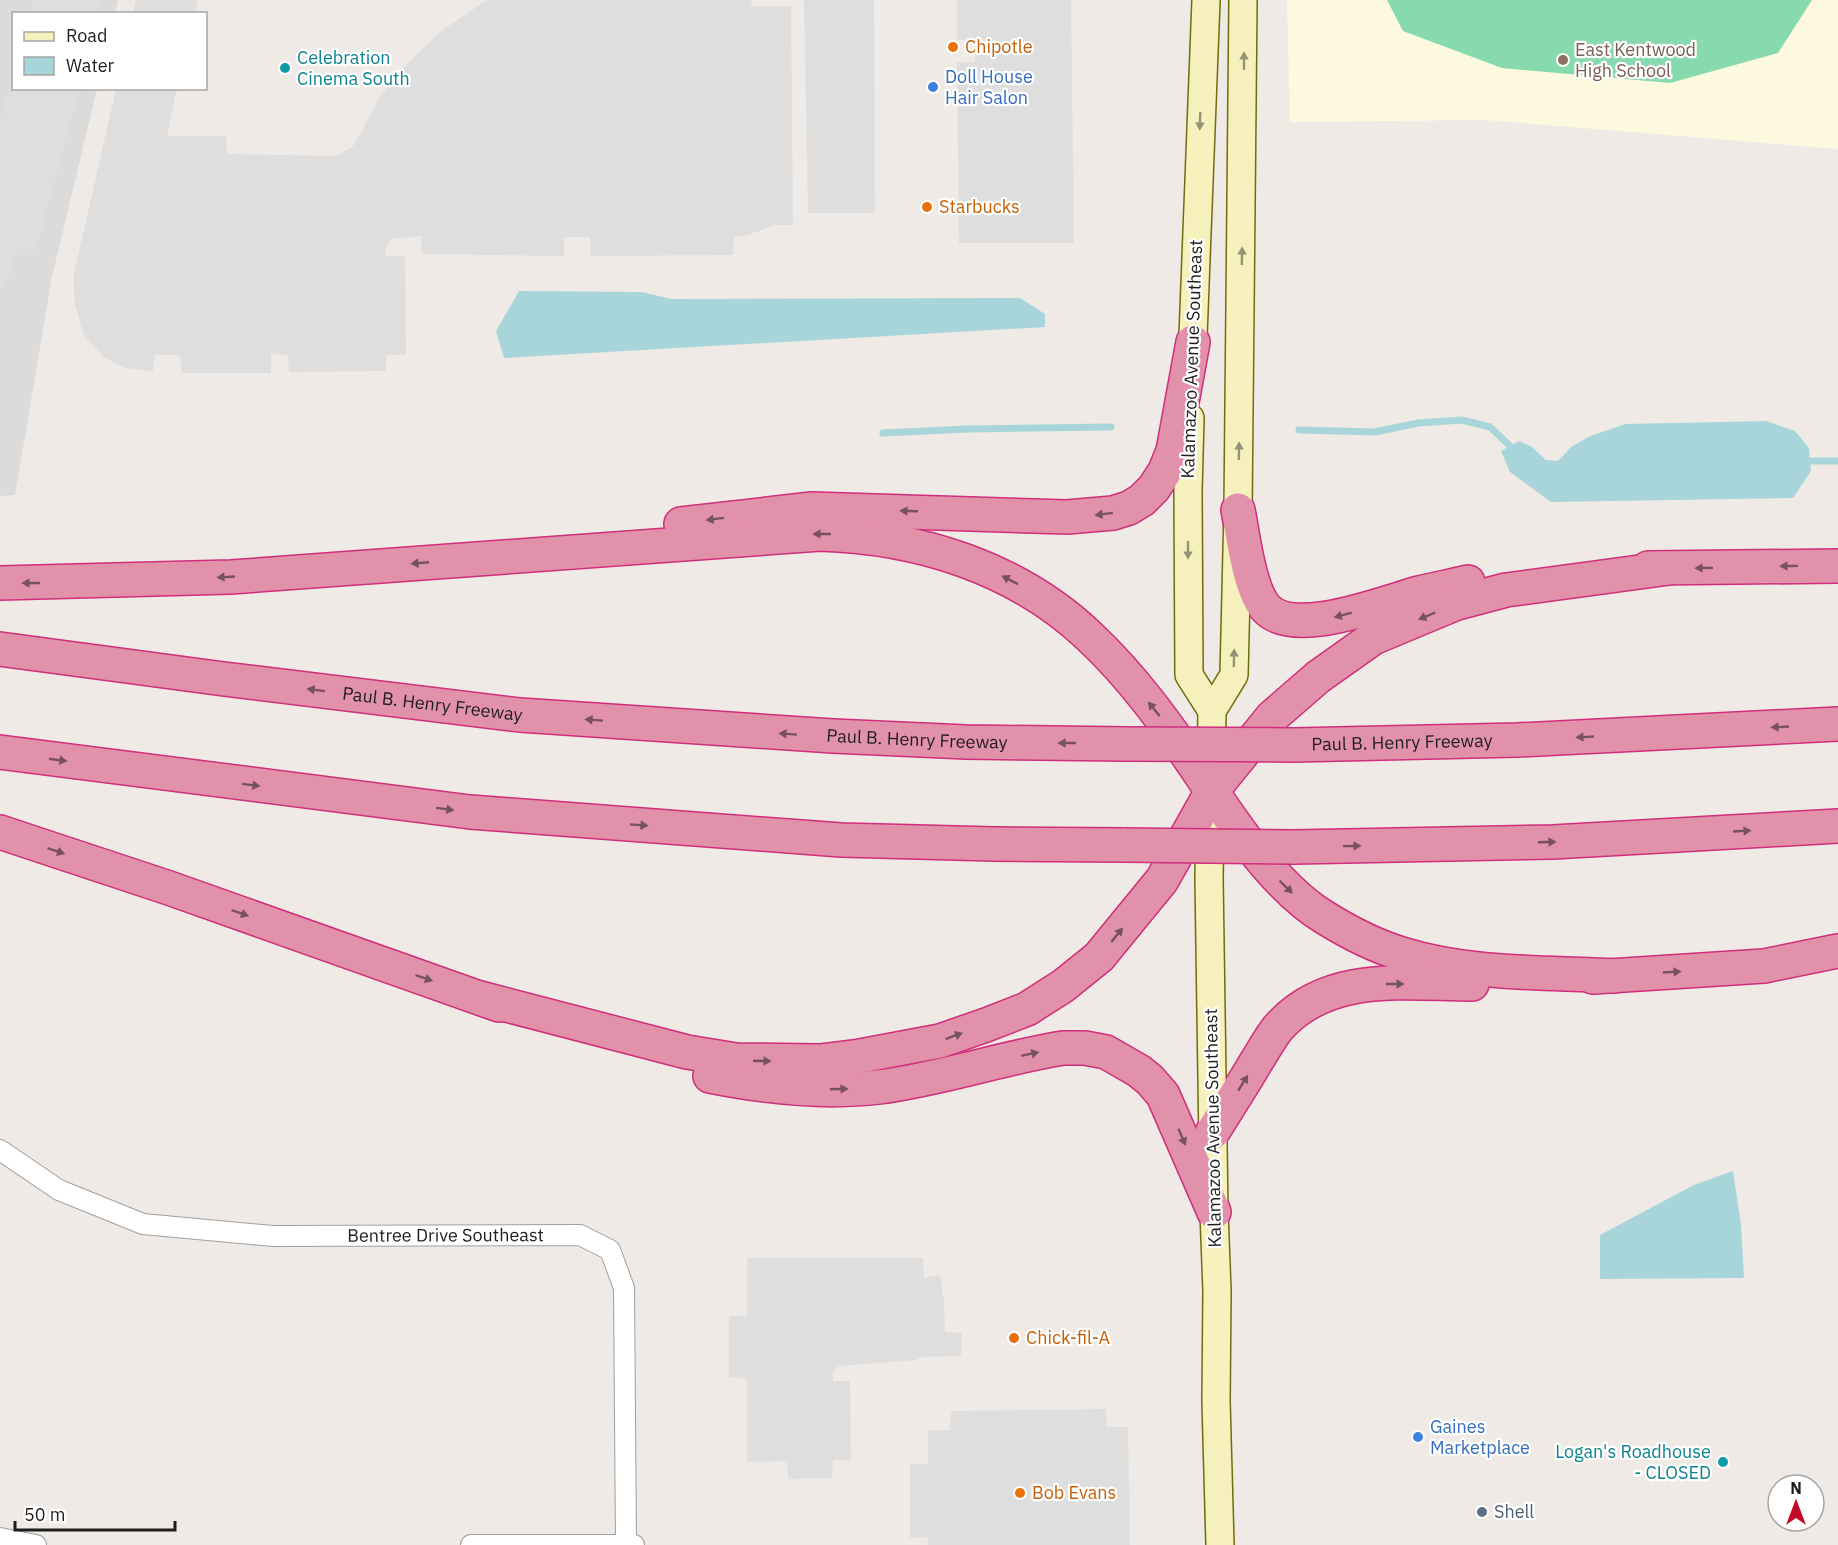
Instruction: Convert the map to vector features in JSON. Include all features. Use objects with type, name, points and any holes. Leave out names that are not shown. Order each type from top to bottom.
[{"type":"highway","points":[[478,558],[693,522],[813,509],[1067,517],[1113,513],[1130,508],[1154,488],[1165,471],[1173,451],[1192,342]]},
{"type":"highway","points":[[1238,510],[1253,583],[1258,596],[1273,614],[1290,618],[1329,619],[1420,593],[1533,570],[1838,566]]},
{"type":"highway","points":[[0,583],[231,577],[334,571],[478,558],[820,534],[885,539],[946,553],[996,573],[1023,587],[1088,635],[1152,706],[1274,874],[1297,897],[1322,916],[1368,941],[1402,954],[1439,963],[1482,969],[1614,976]]},
{"type":"highway","points":[[480,998],[687,1052],[736,1060],[820,1061],[898,1050],[940,1041],[1027,1009],[1062,986],[1099,957],[1162,880],[1212,791],[1277,712],[1318,677],[1373,638],[1457,603],[1506,590],[1669,568]]},
{"type":"highway","name":"Paul B. Henry Freeway","points":[[0,649],[520,715],[844,737],[966,742],[1294,745],[1517,740],[1838,724]]},
{"type":"highway","points":[[0,752],[470,812],[841,840],[1294,847],[1553,842],[1838,826]]},
{"type":"highway","points":[[0,832],[169,888],[480,998],[641,1058],[699,1074],[749,1084],[794,1089],[879,1087],[1063,1048],[1085,1048],[1106,1052],[1139,1071],[1163,1095],[1214,1212]]},
{"type":"highway","points":[[1212,1133],[1277,1029],[1310,1000],[1348,986],[1483,984],[1764,966],[1838,951]]},
{"type":"main road","name":"Kalamazoo Avenue Southeast","points":[[1206,0],[1188,491],[1189,675],[1212,711],[1209,878],[1220,1545]]},
{"type":"main road","points":[[1212,711],[1234,675],[1244,0]]},
{"type":"street","name":"Bentree Drive Southeast","points":[[0,1150],[59,1190],[143,1224],[273,1236],[580,1235],[610,1250],[624,1288],[630,1544]]},
{"type":"street","points":[[0,1538],[36,1545]]},
{"type":"street","points":[[471,1545],[630,1544]]},
{"type":"shaded area","points":[[0,0],[118,0],[115,12],[12,12],[12,90],[97,90],[52,277],[15,495],[0,496]]},
{"type":"shaded area","points":[[33,0],[102,0],[99,12],[29,12]]},
{"type":"shaded area","points":[[136,0],[198,0],[195,12],[133,12]]},
{"type":"shaded area","points":[[487,0],[751,0],[752,6],[791,6],[793,225],[776,225],[744,236],[734,236],[733,255],[591,256],[590,237],[564,237],[564,256],[422,254],[421,236],[391,239],[385,256],[405,256],[406,355],[386,355],[386,371],[289,372],[288,355],[271,354],[271,373],[182,373],[180,355],[155,355],[153,371],[125,368],[104,357],[84,336],[75,304],[73,278],[116,90],[177,90],[167,136],[226,136],[227,154],[336,156],[352,147],[380,96],[410,61],[441,31]]},
{"type":"shaded area","points":[[804,0],[874,0],[875,213],[808,213]]},
{"type":"shaded area","points":[[957,0],[1071,0],[1074,243],[959,243],[957,62],[975,62],[975,40],[957,40]]},
{"type":"shaded area","name":"East Kentwood High School","points":[[1287,0],[1838,0],[1838,149],[1485,120],[1290,122]]},
{"type":"shaded area","points":[[12,76],[12,90],[79,90],[36,251],[18,248],[8,278],[0,289],[0,122]]},
{"type":"shaded area","points":[[747,1258],[923,1258],[924,1278],[940,1275],[944,1300],[945,1332],[962,1333],[961,1356],[922,1357],[916,1360],[839,1366],[833,1372],[833,1381],[850,1381],[851,1460],[833,1460],[832,1478],[788,1479],[787,1461],[747,1462],[747,1379],[729,1377],[729,1316],[747,1316]]},
{"type":"shaded area","points":[[1106,1409],[1107,1427],[1128,1427],[1130,1545],[928,1545],[928,1537],[910,1538],[910,1464],[928,1464],[928,1430],[950,1430],[951,1411]]},
{"type":"green space","points":[[1387,0],[1812,0],[1778,53],[1670,83],[1502,68],[1403,31]]},
{"type":"water","points":[[519,291],[642,292],[671,299],[1020,298],[1045,314],[1045,327],[504,358],[496,331]]},
{"type":"water","points":[[1766,421],[1795,431],[1809,448],[1811,471],[1793,498],[1551,502],[1510,472],[1501,451],[1519,441],[1532,447],[1546,460],[1558,461],[1571,447],[1588,437],[1625,424]]},
{"type":"water","points":[[1733,1171],[1741,1225],[1744,1278],[1600,1279],[1600,1235],[1694,1185]]},
{"type":"waterway","points":[[1299,430],[1375,432],[1418,423],[1462,420],[1490,427],[1510,446]]},
{"type":"waterway","points":[[883,433],[1111,427]]},
{"type":"waterway","points":[[1810,461],[1838,461]]},
{"type":"place","name":"Chipotle","points":[[953,47]]},
{"type":"place","name":"East Kentwood High School","points":[[1563,60]]},
{"type":"place","name":"Celebration Cinema South","points":[[285,68]]},
{"type":"place","name":"Doll House Hair Salon","points":[[933,87]]},
{"type":"place","name":"Starbucks","points":[[927,207]]},
{"type":"place","name":"Chick-fil-A","points":[[1014,1338]]},
{"type":"place","name":"Gaines Marketplace","points":[[1418,1437]]},
{"type":"place","name":"Logan's Roadhouse - CLOSED","points":[[1723,1462]]},
{"type":"place","name":"Bob Evans","points":[[1020,1493]]},
{"type":"place","name":"Shell","points":[[1482,1512]]}]
